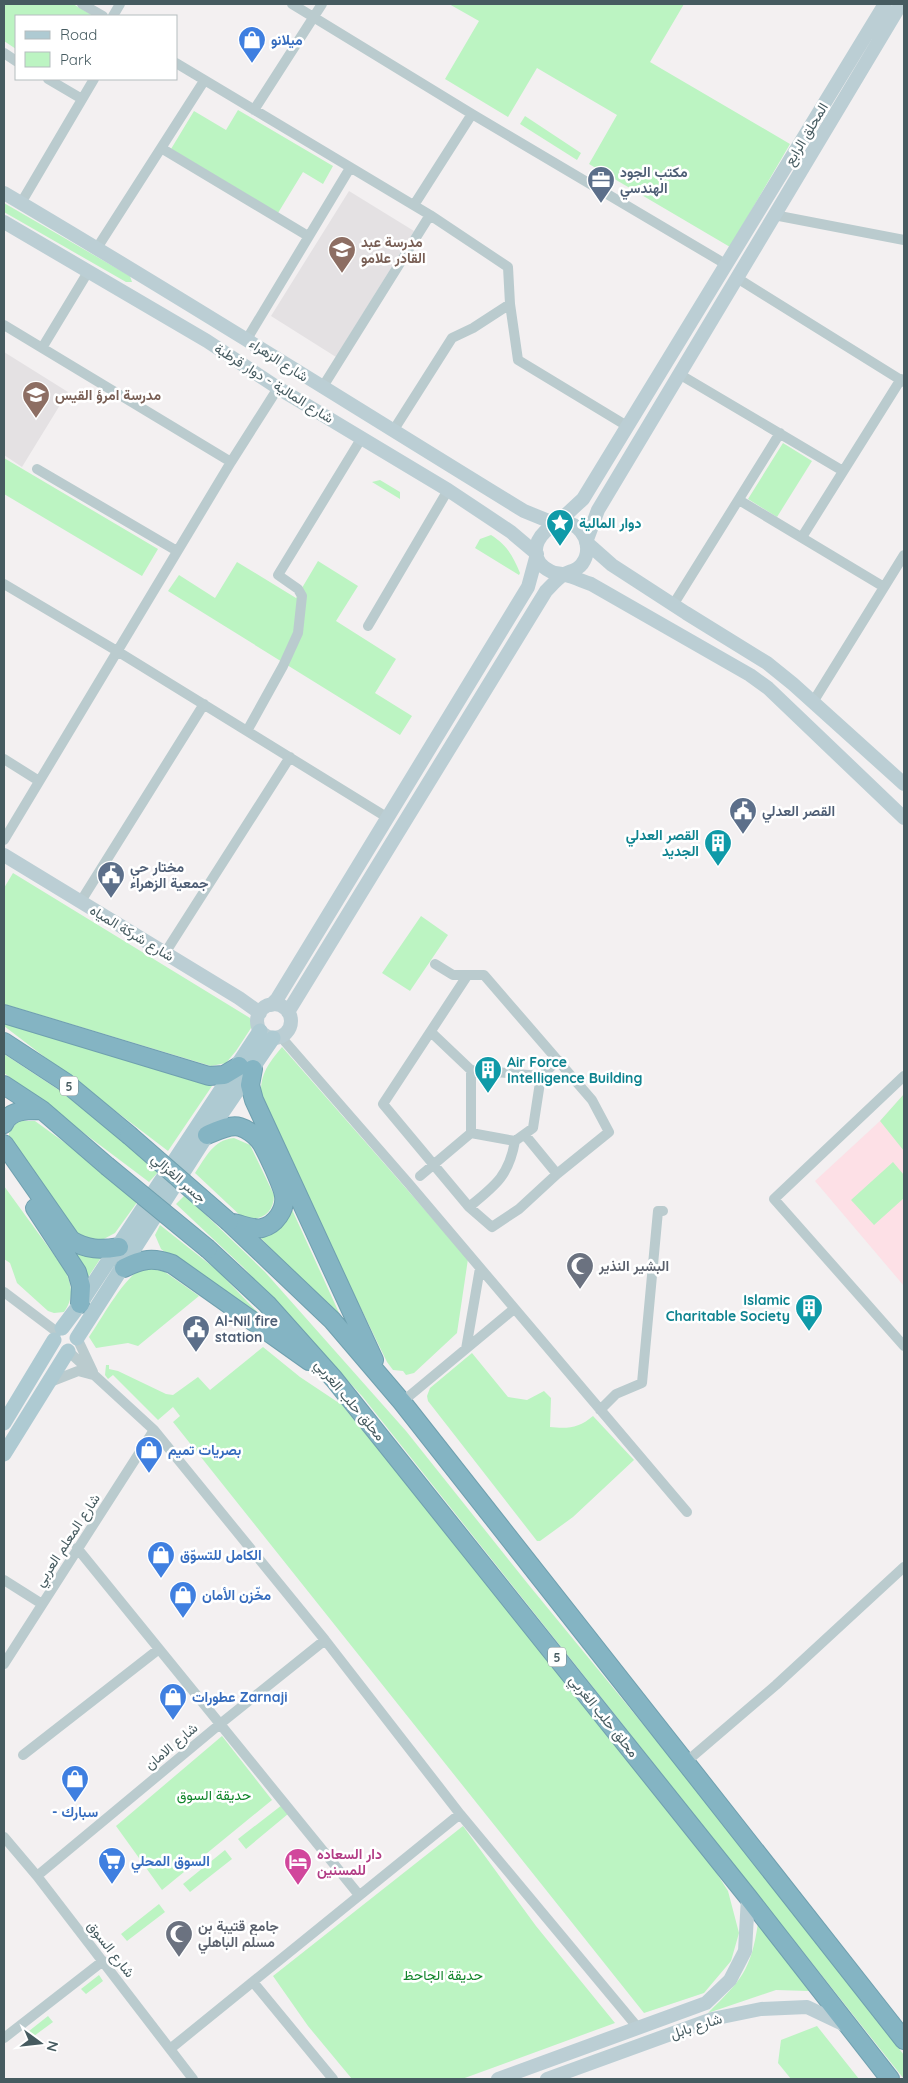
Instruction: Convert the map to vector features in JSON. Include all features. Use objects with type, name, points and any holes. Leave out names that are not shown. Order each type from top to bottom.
[{"type":"highway","points":[[4,1014],[209,1076],[224,1075],[246,1067],[254,1100],[383,1379]]},
{"type":"highway","name":"جسر الغزالي","points":[[4,1042],[65,1082],[229,1222]]},
{"type":"highway","name":"5","points":[[4,1085],[42,1110]]},
{"type":"highway","points":[[4,1124],[6,1119],[16,1112],[42,1110]]},
{"type":"highway","name":"محلق حلب الغربي","points":[[42,1110],[208,1249],[267,1304],[334,1379],[748,1897],[890,2079]]},
{"type":"highway","points":[[207,1135],[227,1127],[239,1126],[260,1140],[280,1183],[284,1197],[281,1213],[273,1224],[260,1229],[229,1222]]},
{"type":"highway","points":[[4,1144],[72,1240],[82,1246],[102,1250],[119,1246]]},
{"type":"highway","points":[[4,1162],[77,1272],[81,1286],[80,1304]]},
{"type":"highway","name":"5","points":[[229,1222],[332,1320],[402,1402],[904,2040]]},
{"type":"highway","points":[[124,1268],[141,1259],[158,1259],[172,1264],[334,1379]]},
{"type":"main road","name":"المحلق الرابع","points":[[556,524],[584,499],[885,4]]},
{"type":"main road","points":[[537,554],[544,567],[556,574],[571,573],[582,564],[587,550],[586,542],[598,510],[901,4]]},
{"type":"main road","name":"شارع الزهراء","points":[[4,193],[247,339],[322,388],[524,511],[556,524]]},
{"type":"main road","name":"شارع المالية - دوار قرطبة","points":[[4,222],[208,341],[278,388],[448,490],[511,532],[537,554]]},
{"type":"main road","points":[[138,301],[151,281]]},
{"type":"main road","points":[[271,1035],[257,1022],[265,1009],[277,999],[528,587],[537,554],[538,539],[548,527],[556,524],[571,525],[578,529],[586,542],[612,565],[767,664],[813,702],[904,784]]},
{"type":"main road","points":[[564,574],[591,584],[750,675],[768,688],[904,818]]},
{"type":"main road","points":[[288,1012],[546,591],[564,574]]},
{"type":"main road","name":"شارع شركة المياه","points":[[4,854],[239,998],[265,1009]]},
{"type":"main road","points":[[4,1423],[58,1333],[246,1067],[271,1035],[288,1031],[290,1016],[288,1012],[280,1006],[265,1009]]},
{"type":"main road","points":[[4,1454],[68,1351],[76,1345],[77,1338],[124,1268],[207,1135],[246,1067]]},
{"type":"main road","points":[[58,1333],[73,1331],[77,1338]]},
{"type":"main road","points":[[58,1333],[57,1348],[68,1351]]},
{"type":"main road","points":[[498,2079],[706,2002],[730,1980],[745,1951],[748,1897]]},
{"type":"main road","name":"شارع بابل","points":[[547,2079],[703,2022],[761,2009],[807,2007],[847,2026]]},
{"type":"street","points":[[82,4],[101,15]]},
{"type":"street","points":[[114,15],[120,4]]},
{"type":"street","points":[[292,4],[472,114],[727,265]]},
{"type":"street","points":[[254,110],[322,4]]},
{"type":"street","points":[[4,53],[15,60]]},
{"type":"street","points":[[178,64],[414,205],[508,267],[510,304],[518,360],[627,426]]},
{"type":"street","points":[[50,80],[82,99]]},
{"type":"street","points":[[20,203],[93,80]]},
{"type":"street","points":[[97,248],[204,81]]},
{"type":"street","points":[[414,205],[472,114]]},
{"type":"street","points":[[161,148],[308,236]]},
{"type":"street","points":[[247,339],[350,168]]},
{"type":"street","points":[[322,388],[430,215]]},
{"type":"street","points":[[774,215],[904,240]]},
{"type":"street","points":[[42,348],[88,272]]},
{"type":"street","points":[[737,278],[902,381],[802,537]]},
{"type":"street","points":[[393,431],[452,338],[473,328],[510,304]]},
{"type":"street","points":[[4,325],[231,462]]},
{"type":"street","points":[[679,374],[843,471]]},
{"type":"street","points":[[4,840],[177,551],[278,388]]},
{"type":"street","points":[[674,605],[780,434]]},
{"type":"street","points":[[247,731],[283,666],[298,633],[302,596],[298,589],[278,575],[361,439]]},
{"type":"street","points":[[37,468],[177,551]]},
{"type":"street","points":[[368,626],[448,490]]},
{"type":"street","points":[[739,500],[884,587]]},
{"type":"street","points":[[813,702],[904,555]]},
{"type":"street","points":[[4,584],[204,704],[388,818]]},
{"type":"street","points":[[81,901],[204,704]]},
{"type":"street","points":[[165,953],[290,757]]},
{"type":"street","points":[[4,759],[39,781]]},
{"type":"street","points":[[434,964],[454,975],[484,975],[592,1100],[609,1132],[557,1174],[519,1209],[492,1227],[469,1207],[383,1104],[467,976]]},
{"type":"street","points":[[430,1032],[471,1070],[541,1076]]},
{"type":"street","points":[[271,1035],[410,1185],[686,1512]]},
{"type":"street","points":[[469,1207],[502,1179],[509,1167],[515,1142],[533,1128],[541,1076],[558,1060]]},
{"type":"street","points":[[471,1070],[472,1133]]},
{"type":"street","points":[[904,1076],[774,1199],[904,1346]]},
{"type":"street","points":[[420,1176],[472,1133]]},
{"type":"street","points":[[472,1133],[515,1142]]},
{"type":"street","points":[[525,1135],[557,1174]]},
{"type":"street","points":[[600,1410],[616,1394],[642,1383],[658,1211],[663,1211]]},
{"type":"street","points":[[466,1349],[480,1268]]},
{"type":"street","points":[[4,1292],[58,1333]]},
{"type":"street","points":[[402,1402],[514,1309]]},
{"type":"street","points":[[77,1338],[94,1375]]},
{"type":"street","points":[[68,1351],[154,1430],[325,1640],[460,1814],[639,2028]]},
{"type":"street","points":[[50,1382],[78,1371],[94,1375]]},
{"type":"street","name":"شارع المعلم العربي","points":[[4,1664],[154,1430]]},
{"type":"street","points":[[77,1548],[359,1895]]},
{"type":"street","points":[[686,1762],[776,1685],[904,1568]]},
{"type":"street","points":[[4,1580],[42,1604]]},
{"type":"street","name":"شارع الامان","points":[[37,1876],[220,1724],[325,1640]]},
{"type":"street","points":[[23,1754],[159,1649]]},
{"type":"street","points":[[170,2049],[460,1814]]},
{"type":"street","name":"شارع السوق","points":[[4,1837],[37,1876],[193,2079]]},
{"type":"street","points":[[4,2038],[102,1960]]},
{"type":"street","points":[[252,1982],[333,2079]]},
{"type":"street","points":[[697,2006],[703,2022]]},
{"type":"shaded area","name":"مدرسة عبد القادر علامو","points":[[349,191],[414,231],[336,357],[271,316]]},
{"type":"shaded area","points":[[4,352],[68,392],[22,467],[4,455]]},
{"type":"shaded area","points":[[904,1094],[904,1286],[815,1181],[880,1121]]},
{"type":"green space","points":[[4,4],[73,4],[92,15],[15,15],[15,48],[4,41]]},
{"type":"green space","points":[[449,4],[684,4],[650,62],[790,144],[730,247],[589,164],[617,115],[537,68],[508,117],[445,79],[479,21]]},
{"type":"green space","points":[[238,110],[333,166],[323,184],[303,172],[278,213],[171,149],[194,111],[226,130]]},
{"type":"green space","points":[[525,116],[581,153],[577,160],[520,124]]},
{"type":"green space","points":[[4,203],[130,276],[132,282],[126,282],[4,212]]},
{"type":"green space","points":[[783,443],[812,461],[777,517],[748,499]]},
{"type":"green space","points":[[4,458],[158,549],[142,576],[4,494]]},
{"type":"green space","points":[[380,480],[400,492],[400,499],[372,482]]},
{"type":"green space","points":[[491,535],[509,551],[520,573],[519,575],[475,548],[480,539]]},
{"type":"green space","points":[[318,561],[358,586],[336,621],[396,659],[375,693],[412,716],[400,735],[168,591],[179,575],[215,598],[237,562],[296,598]]},
{"type":"green space","points":[[13,873],[250,1018],[253,1025],[226,1063],[211,1066],[4,1004],[4,888]]},
{"type":"green space","points":[[421,916],[448,935],[410,991],[382,973]]},
{"type":"green space","points":[[4,1021],[212,1086],[168,1151],[4,1026]]},
{"type":"green space","points":[[282,1047],[468,1259],[457,1333],[414,1373],[406,1375],[403,1371],[393,1370],[387,1362],[262,1105],[261,1087],[264,1073]]},
{"type":"green space","points":[[4,1054],[62,1092],[160,1170],[149,1182],[4,1073]]},
{"type":"green space","points":[[904,1094],[904,1151],[880,1121]]},
{"type":"green space","points":[[18,1121],[35,1121],[94,1164],[138,1201],[115,1233],[100,1241],[74,1238],[9,1142],[9,1133]]},
{"type":"green space","points":[[234,1138],[250,1145],[274,1195],[272,1207],[269,1211],[256,1219],[244,1219],[195,1173],[215,1146],[227,1139]]},
{"type":"green space","points":[[893,1162],[904,1175],[904,1198],[874,1225],[851,1200]]},
{"type":"green space","points":[[4,1186],[65,1270],[69,1281],[71,1297],[64,1312],[54,1313],[48,1311],[17,1283],[10,1263],[4,1259]]},
{"type":"green space","points":[[185,1195],[265,1272],[406,1431],[678,1767],[904,2055],[904,2079],[362,1396],[243,1267],[176,1204]]},
{"type":"green space","points":[[289,1203],[345,1326],[258,1235]]},
{"type":"green space","points":[[160,1225],[218,1271],[287,1343],[161,1249],[155,1235]]},
{"type":"green space","points":[[68,1247],[104,1253],[85,1282]]},
{"type":"green space","points":[[145,1267],[162,1270],[199,1296],[138,1346],[128,1343],[96,1348],[89,1337],[122,1287],[138,1271]]},
{"type":"green space","points":[[263,1347],[300,1377],[342,1405],[693,1836],[728,1891],[739,1933],[731,1961],[704,1993],[644,2013],[173,1422],[180,1416],[173,1407],[158,1420],[113,1375],[108,1379],[105,1375],[106,1365],[109,1365],[109,1369],[118,1371],[166,1394],[173,1395],[198,1377],[210,1390]]},
{"type":"green space","points":[[472,1353],[508,1397],[527,1400],[544,1391],[551,1398],[550,1427],[573,1427],[593,1416],[634,1460],[573,1517],[540,1541],[537,1541],[428,1401],[427,1396],[430,1388]]},
{"type":"green space","name":"حديقة السوق","points":[[222,1736],[272,1800],[162,1890],[116,1826]]},
{"type":"green space","points":[[282,1805],[288,1814],[246,1849],[238,1839]]},
{"type":"green space","name":"حديقة الجاحظ","points":[[463,1826],[536,1926],[615,2023],[462,2079],[352,2079],[308,2026],[273,1976]]},
{"type":"green space","points":[[225,1850],[232,1859],[190,1892],[183,1884]]},
{"type":"green space","points":[[159,1904],[165,1912],[127,1941],[121,1934]]},
{"type":"green space","points":[[758,1923],[809,1991],[776,1990],[708,2013],[729,1992],[743,1974],[752,1953]]},
{"type":"green space","points":[[99,1975],[103,1981],[86,1994],[81,1989]]},
{"type":"green space","points":[[48,2016],[53,2022],[34,2036],[29,2031]]},
{"type":"green space","points":[[817,2026],[859,2079],[791,2079],[778,2063],[781,2040]]},
{"type":"place","name":"ميلانو","points":[[252,64]]},
{"type":"place","name":"مكتب الجود الهندسي","points":[[601,204]]},
{"type":"place","name":"مدرسة عبد القادر علامو","points":[[342,274]]},
{"type":"place","name":"مدرسة امرؤ القيس","points":[[36,419]]},
{"type":"place","name":"دوار المالية","points":[[560,547]]},
{"type":"place","name":"القصر العدلي","points":[[743,835]]},
{"type":"place","name":"القصر العدلي الجديد","points":[[718,867]]},
{"type":"place","name":"مختار حي جمعية الزهراء","points":[[111,899]]},
{"type":"place","name":"Air Force Intelligence Building","points":[[488,1094]]},
{"type":"place","name":"البشير النذير","points":[[580,1290]]},
{"type":"place","name":"Islamic Charitable Society","points":[[809,1332]]},
{"type":"place","name":"Al-Nil fire station","points":[[196,1353]]},
{"type":"place","name":"بصريات تميم","points":[[149,1474]]},
{"type":"place","name":"الكامل للتسوّق","points":[[161,1579]]},
{"type":"place","name":"مخّزن الأمان","points":[[183,1619]]},
{"type":"place","name":"عطورات Zarnaji","points":[[173,1721]]},
{"type":"place","name":"- سبارك","points":[[75,1803]]},
{"type":"place","name":"السوق المحلي","points":[[112,1885]]},
{"type":"place","name":"دار السعاده للمسنين","points":[[298,1886]]},
{"type":"place","name":"جامع قتيبة بن مسلم الباهلي","points":[[179,1958]]}]
